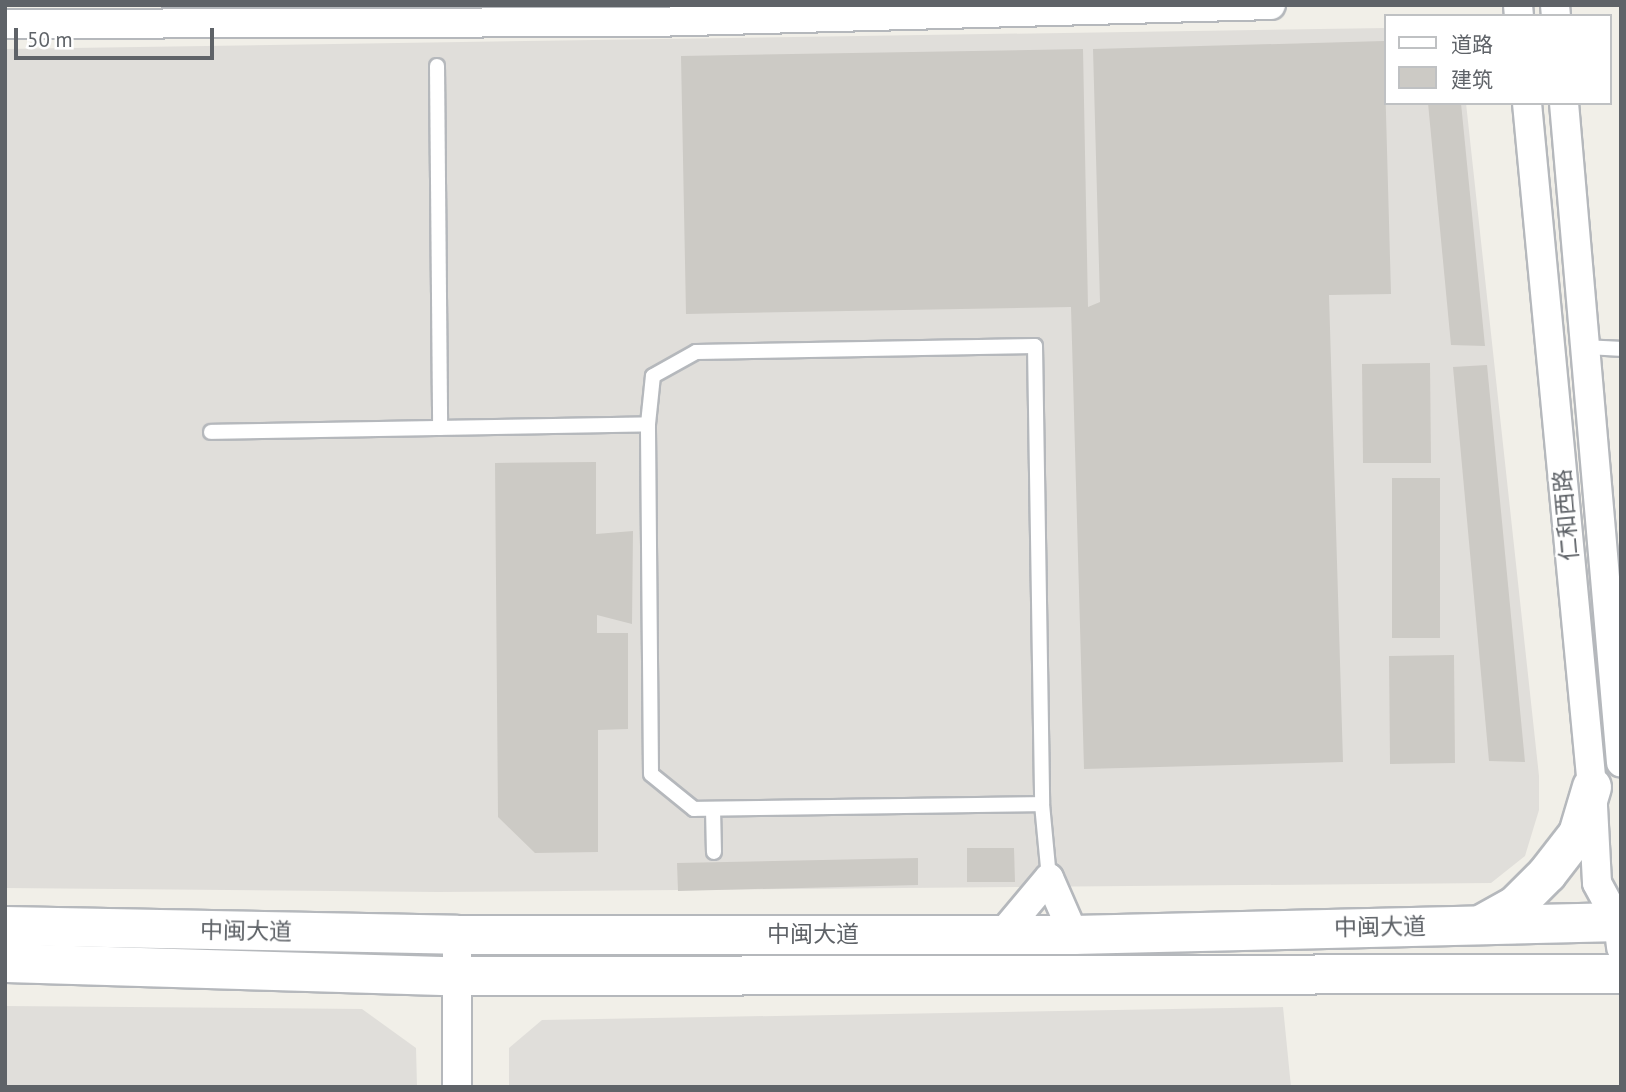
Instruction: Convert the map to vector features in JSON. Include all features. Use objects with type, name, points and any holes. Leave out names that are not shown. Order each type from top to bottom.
[{"type":"main road","points":[[1482,924],[1516,905],[1555,864],[1578,834],[1592,787]]},
{"type":"main road","name":"中闽大道","points":[[5,926],[457,935],[1074,935],[1482,924],[1620,926]]},
{"type":"main road","name":"中闽大道","points":[[5,963],[456,976],[1621,974]]},
{"type":"street","points":[[5,24],[652,22],[1271,5]]},
{"type":"street","name":"仁和西路","points":[[1527,105],[1592,787],[1597,883],[1620,926]]},
{"type":"street","name":"仁和西路","points":[[1564,105],[1621,763]]},
{"type":"street","points":[[1002,934],[1049,878],[1074,935]]},
{"type":"street","points":[[457,935],[457,1087]]},
{"type":"lane","points":[[437,66],[440,428]]},
{"type":"lane","points":[[1042,804],[694,809],[651,774],[648,424],[653,376],[696,352],[1035,346],[1042,804],[1049,878]]},
{"type":"lane","points":[[1585,347],[1621,349]]},
{"type":"lane","points":[[211,432],[648,424]]},
{"type":"lane","points":[[713,809],[713,852]]},
{"type":"shaded area","points":[[1384,28],[1384,105],[1466,105],[1539,776],[1539,810],[1525,856],[1491,883],[438,892],[5,888],[5,49]]},
{"type":"shaded area","points":[[5,1006],[362,1009],[416,1048],[417,1087],[5,1087]]},
{"type":"shaded area","points":[[1283,1007],[1291,1087],[509,1087],[509,1048],[542,1020]]},
{"type":"building","points":[[1384,41],[1391,294],[1329,295],[1343,762],[1084,769],[1071,307],[686,314],[681,56],[1083,49],[1088,307],[1100,302],[1093,49]]},
{"type":"building","points":[[1428,105],[1461,105],[1485,346],[1451,345]]},
{"type":"building","points":[[1430,363],[1431,463],[1363,463],[1362,364]]},
{"type":"building","points":[[1487,365],[1525,762],[1489,761],[1453,367]]},
{"type":"building","points":[[596,462],[596,534],[633,531],[632,624],[597,615],[597,633],[628,633],[628,729],[598,730],[598,852],[535,853],[498,817],[495,463]]},
{"type":"building","points":[[1392,478],[1440,478],[1440,638],[1392,638]]},
{"type":"building","points":[[1454,655],[1455,763],[1390,764],[1389,656]]},
{"type":"building","points":[[967,848],[1014,848],[1015,882],[967,882]]},
{"type":"building","points":[[918,858],[918,885],[678,891],[677,863]]}]
